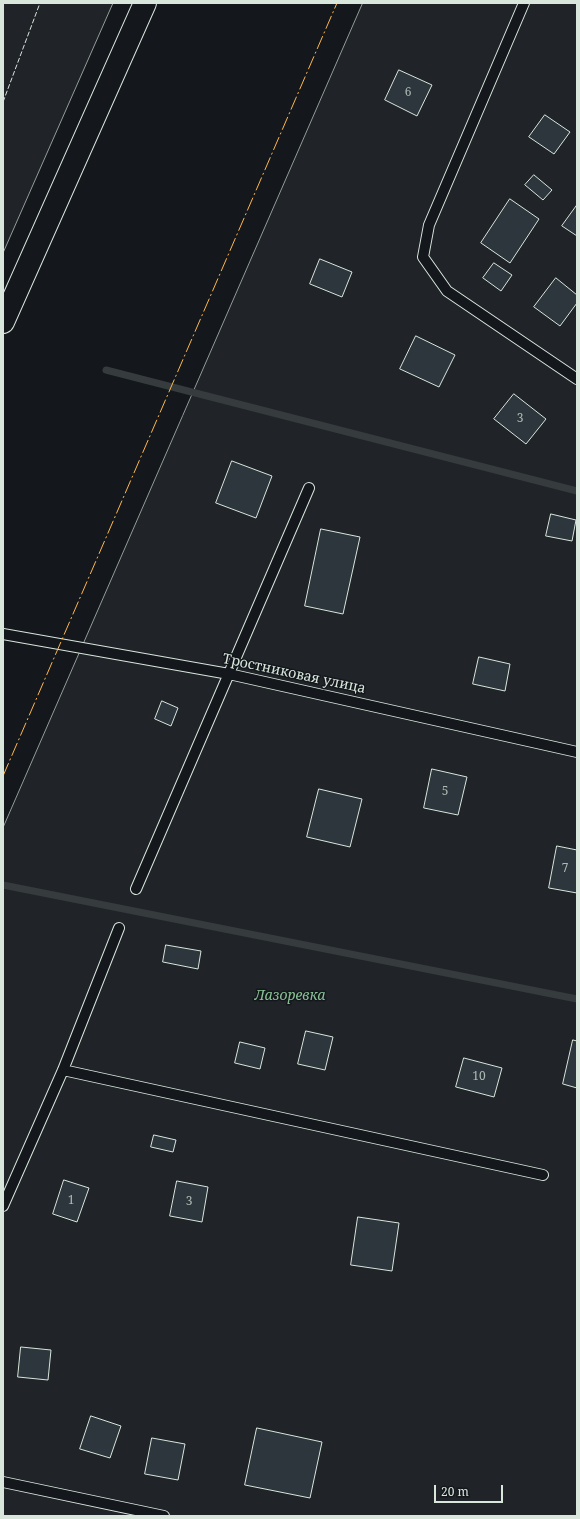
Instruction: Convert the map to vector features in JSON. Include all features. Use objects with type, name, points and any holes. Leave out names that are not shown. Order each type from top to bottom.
[{"type":"street","points":[[3,322],[145,3]]},
{"type":"lane","points":[[524,3],[429,225],[423,256],[447,291],[577,379]]},
{"type":"lane","points":[[136,889],[309,488]]},
{"type":"lane","name":"Тростниковая улица","points":[[3,634],[229,674],[577,752]]},
{"type":"lane","points":[[3,1206],[63,1070],[119,928]]},
{"type":"lane","points":[[63,1070],[544,1175]]},
{"type":"lane","points":[[3,1482],[164,1516]]},
{"type":"green space","points":[[3,3],[113,3],[3,253]]},
{"type":"green space","name":"Лазоревка","points":[[363,3],[577,3],[577,1516],[3,1516],[3,828]]},
{"type":"building","points":[[399,70],[432,85],[417,116],[385,100]]},
{"type":"building","points":[[545,115],[570,132],[554,154],[529,137]]},
{"type":"building","points":[[534,175],[552,190],[543,200],[525,185]]},
{"type":"building","points":[[510,199],[539,219],[510,263],[481,243]]},
{"type":"building","points":[[577,205],[577,236],[562,226]]},
{"type":"building","points":[[320,259],[352,272],[342,297],[310,284]]},
{"type":"building","points":[[494,263],[512,275],[501,291],[483,278]]},
{"type":"building","points":[[556,278],[577,295],[577,303],[560,326],[534,307]]},
{"type":"building","points":[[416,336],[455,355],[439,387],[400,369]]},
{"type":"building","points":[[514,394],[546,419],[526,444],[494,419]]},
{"type":"building","points":[[232,461],[272,476],[256,518],[216,503]]},
{"type":"building","points":[[551,514],[576,520],[572,541],[546,536]]},
{"type":"building","points":[[321,529],[360,537],[343,614],[305,606]]},
{"type":"building","points":[[479,657],[510,664],[505,691],[473,684]]},
{"type":"building","points":[[162,701],[178,708],[171,726],[155,719]]},
{"type":"building","points":[[432,769],[467,777],[458,815],[424,808]]},
{"type":"building","points":[[319,789],[362,799],[350,847],[307,837]]},
{"type":"building","points":[[557,846],[577,850],[577,893],[549,888]]},
{"type":"building","points":[[166,945],[201,951],[198,969],[163,962]]},
{"type":"building","points":[[306,1031],[333,1037],[325,1070],[298,1064]]},
{"type":"building","points":[[573,1040],[577,1041],[577,1088],[563,1084]]},
{"type":"building","points":[[240,1042],[265,1048],[260,1069],[235,1063]]},
{"type":"building","points":[[464,1058],[502,1068],[494,1097],[456,1087]]},
{"type":"building","points":[[154,1135],[176,1140],[173,1152],[151,1147]]},
{"type":"building","points":[[64,1180],[89,1188],[77,1222],[53,1214]]},
{"type":"building","points":[[177,1181],[208,1187],[202,1222],[170,1216]]},
{"type":"building","points":[[358,1217],[399,1223],[392,1271],[351,1265]]},
{"type":"building","points":[[21,1347],[51,1350],[48,1380],[18,1377]]},
{"type":"building","points":[[91,1416],[121,1426],[110,1458],[80,1449]]},
{"type":"building","points":[[257,1428],[322,1442],[310,1498],[245,1485]]},
{"type":"building","points":[[152,1438],[185,1444],[178,1480],[145,1474]]},
{"type":"waterway","points":[[106,370],[577,491]]},
{"type":"waterway","points":[[3,885],[577,999]]},
{"type":"fence","points":[[3,102],[40,3]]},
{"type":"power","points":[[3,776],[337,3]]}]
